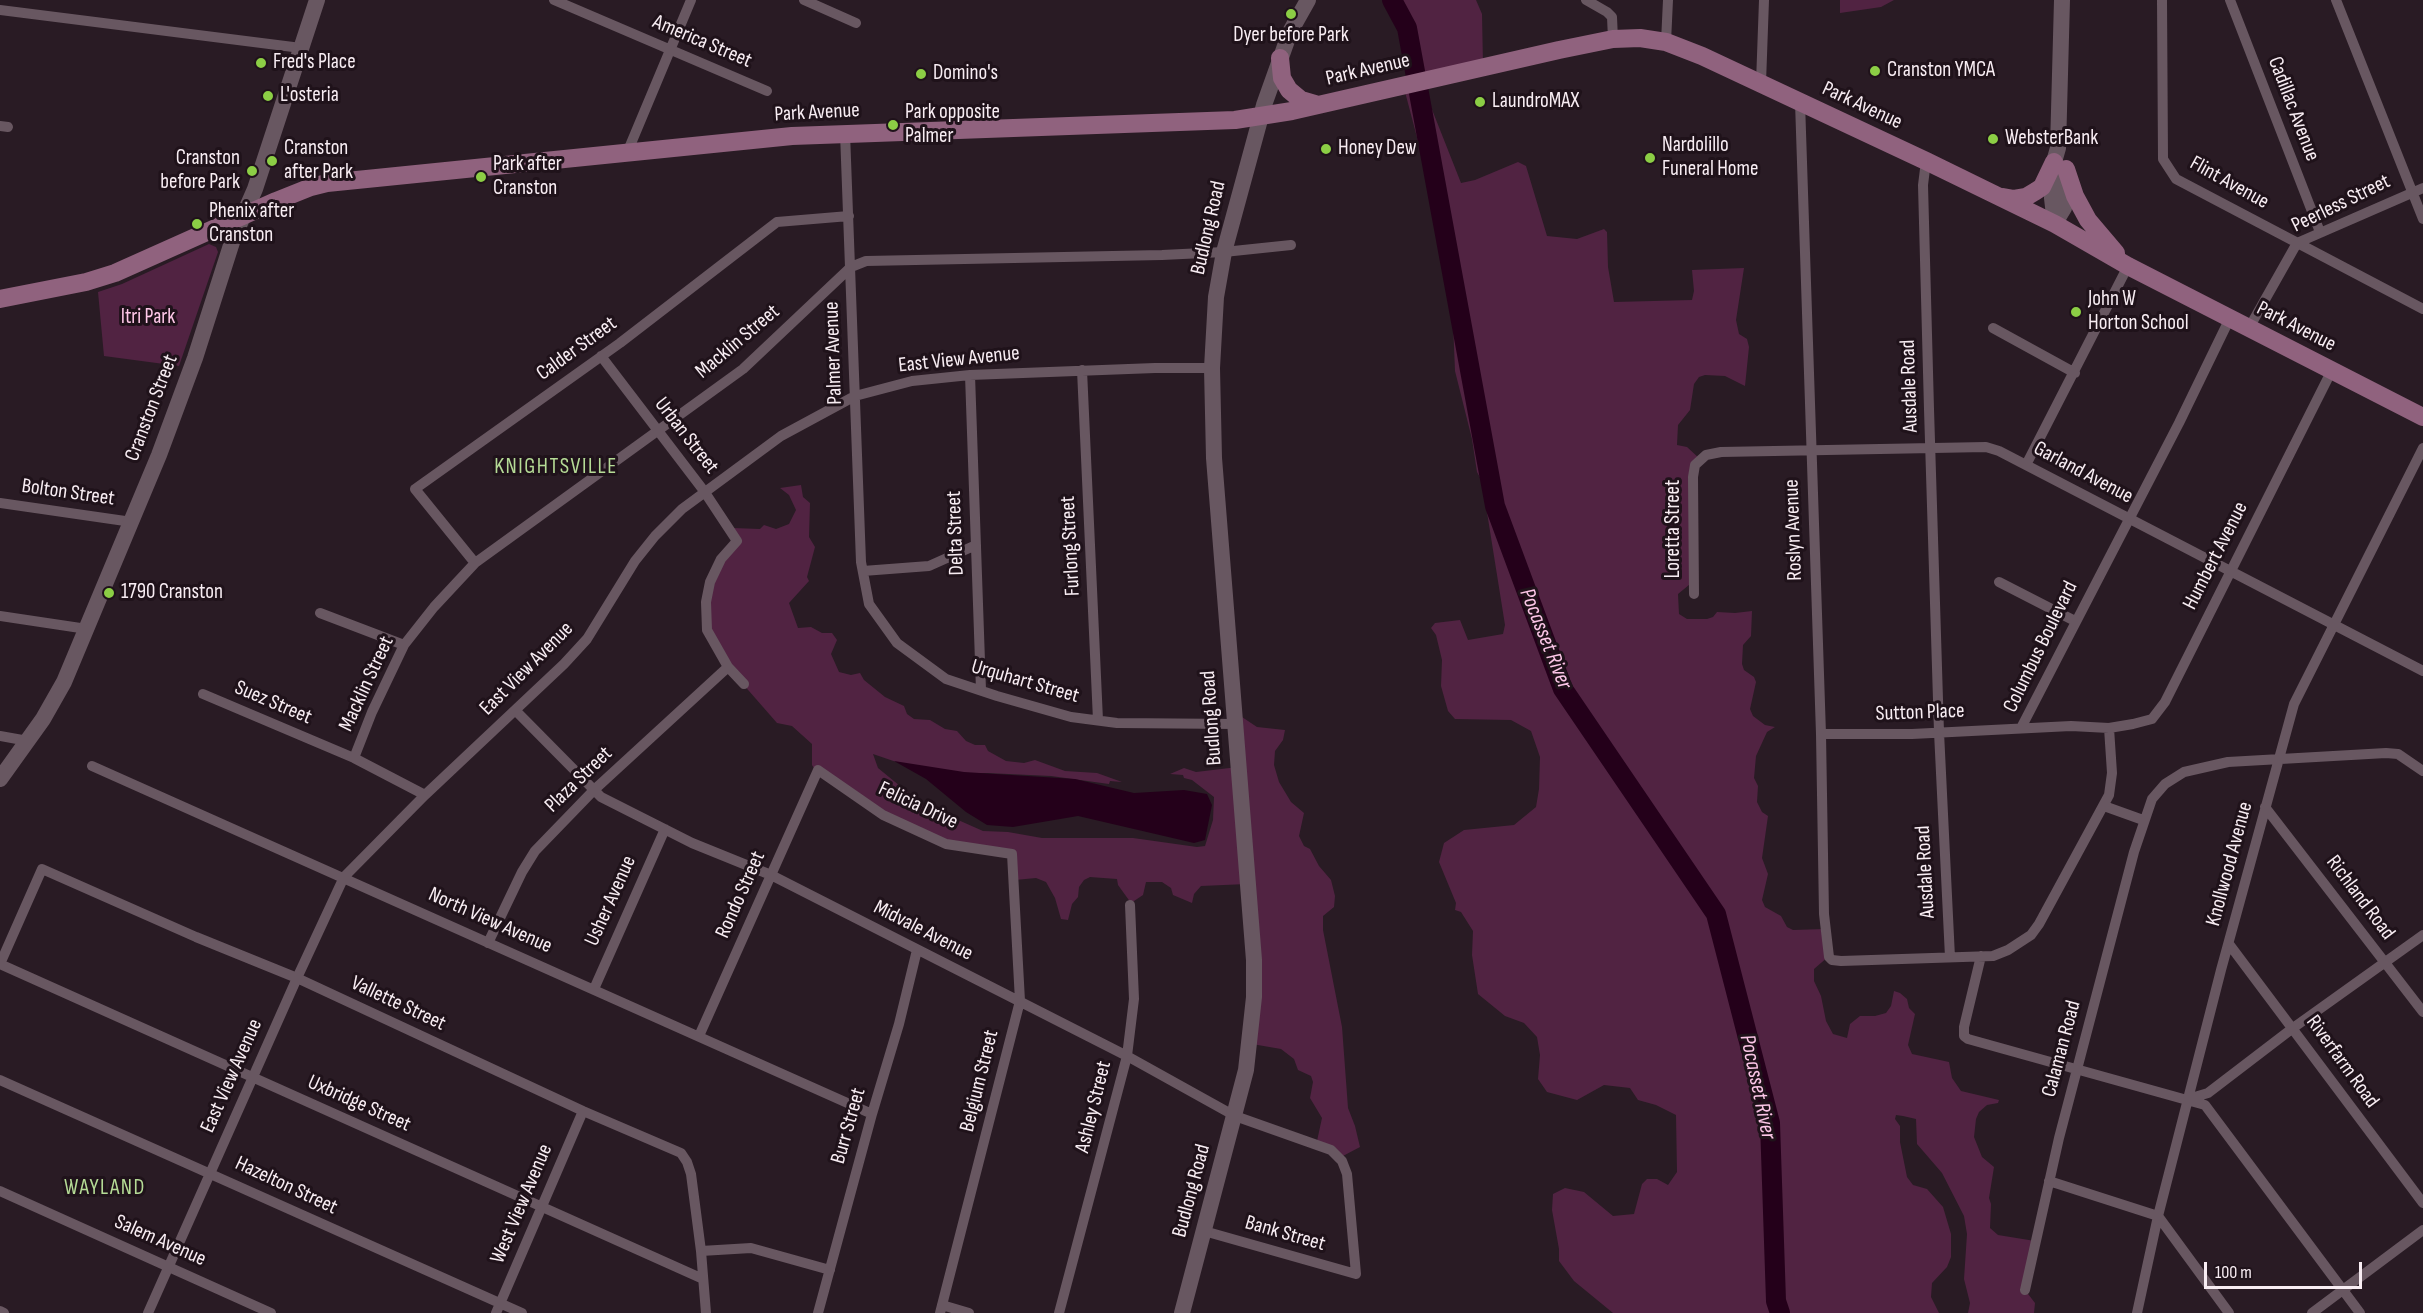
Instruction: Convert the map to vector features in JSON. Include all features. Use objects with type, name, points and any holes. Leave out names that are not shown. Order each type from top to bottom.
[{"type":"main road","name":"Cranston Street","points":[[0,779],[54,700],[132,522],[195,358],[242,218],[255,189],[317,0]]},
{"type":"main road","name":"Budlong Road","points":[[1182,1313],[1236,1116],[1249,1053],[1255,977],[1215,470],[1212,368],[1216,297],[1224,252],[1261,117],[1290,32],[1308,0]]},
{"type":"main road","points":[[2055,224],[2052,198],[2059,159],[2062,0]]},
{"type":"main road","name":"Park Avenue","points":[[0,299],[86,282],[115,273],[294,194],[327,183],[747,140],[845,133],[1235,120],[1318,105],[1613,39],[1640,38],[1666,42],[1702,56],[1926,161],[2055,224],[2128,266],[2423,417]]},
{"type":"main road","points":[[1280,58],[1282,78],[1288,90],[1301,100],[1318,105]]},
{"type":"main road","points":[[1998,196],[2014,199],[2026,197],[2036,191],[2042,187],[2059,159]]},
{"type":"main road","points":[[2059,159],[2088,220],[2128,266]]},
{"type":"street","name":"America Street","points":[[554,0],[767,91]]},
{"type":"street","points":[[627,153],[691,0]]},
{"type":"street","points":[[804,0],[856,23]]},
{"type":"street","points":[[1586,0],[1612,17],[1613,39]]},
{"type":"street","points":[[1666,42],[1668,0]]},
{"type":"street","points":[[1761,83],[1764,0]]},
{"type":"street","name":"Flint Avenue","points":[[2162,0],[2163,159],[2176,178],[2423,309]]},
{"type":"street","name":"Cadillac Avenue","points":[[2230,0],[2320,232]]},
{"type":"street","points":[[2336,0],[2418,190],[2423,219]]},
{"type":"street","points":[[0,10],[301,48]]},
{"type":"street","name":"Roslyn Avenue","points":[[1800,102],[1821,734],[1824,914],[1829,957],[1832,960],[1841,961],[1950,957]]},
{"type":"street","name":"Palmer Avenue","points":[[845,133],[863,571]]},
{"type":"street","name":"Ausdale Road","points":[[1926,161],[1923,185],[1939,732],[1950,957]]},
{"type":"street","name":"Peerless Street","points":[[2249,328],[2296,243],[2418,190]]},
{"type":"street","name":"Calder Street","points":[[475,563],[415,489],[601,356],[777,222],[849,216]]},
{"type":"street","points":[[851,267],[867,261],[1224,252],[1291,245]]},
{"type":"street","points":[[2026,465],[2128,266]]},
{"type":"street","name":"Macklin Street","points":[[354,758],[372,712],[404,645],[434,607],[475,563],[743,369],[851,267]]},
{"type":"street","name":"Columbus Boulevard","points":[[2109,728],[2071,726],[2021,728],[2179,423],[2230,318]]},
{"type":"street","points":[[1993,328],[2074,373]]},
{"type":"street","name":"Urban Street","points":[[601,356],[704,491],[737,541],[721,559],[710,582],[706,602],[707,630],[728,667]]},
{"type":"street","name":"East View Avenue","points":[[148,1313],[212,1173],[252,1077],[344,877],[424,795],[564,664],[587,639],[635,561],[656,536],[704,491],[781,436],[855,396],[912,381],[970,375],[1082,370],[1212,368]]},
{"type":"street","name":"Furlong Street","points":[[1082,370],[1098,720]]},
{"type":"street","name":"Humbert Avenue","points":[[2109,728],[2147,721],[2159,712],[2332,370]]},
{"type":"street","name":"Delta Street","points":[[970,375],[981,690]]},
{"type":"street","name":"Garland Avenue","points":[[1695,465],[1707,455],[1721,453],[1986,447],[1999,451],[2423,671]]},
{"type":"street","name":"Knollwood Avenue","points":[[2137,1313],[2158,1216],[2188,1099],[2265,807],[2299,692],[2423,448]]},
{"type":"street","name":"Loretta Street","points":[[1694,594],[1693,477],[1695,465]]},
{"type":"street","name":"Bolton Street","points":[[0,503],[132,522]]},
{"type":"street","points":[[863,571],[929,566],[976,545]]},
{"type":"street","name":"Urquhart Street","points":[[863,571],[869,604],[897,643],[946,679],[1071,717],[1117,723],[1236,724]]},
{"type":"street","points":[[1999,582],[2075,621]]},
{"type":"street","points":[[320,614],[404,645]]},
{"type":"street","points":[[0,615],[87,629]]},
{"type":"street","points":[[728,667],[744,684]]},
{"type":"street","name":"Plaza Street","points":[[488,943],[522,872],[535,851],[594,790],[728,667]]},
{"type":"street","name":"Suez Street","points":[[203,694],[354,758],[424,795]]},
{"type":"street","name":"Midvale Avenue","points":[[514,710],[601,797],[692,843],[771,875],[1127,1056],[1236,1116],[1337,1154],[1347,1174],[1356,1274]]},
{"type":"street","name":"Sutton Place","points":[[1821,734],[2021,728]]},
{"type":"street","points":[[1950,957],[1993,956],[2008,950],[2031,935],[2039,924],[2109,795],[2112,773],[2109,728]]},
{"type":"street","points":[[0,736],[28,741]]},
{"type":"street","name":"Calaman Road","points":[[2025,1290],[2049,1181],[2143,820],[2152,799],[2165,784],[2184,772],[2228,762],[2386,753],[2398,754],[2423,771]]},
{"type":"street","name":"North View Avenue","points":[[92,766],[872,1114]]},
{"type":"street","name":"Felicia Drive","points":[[818,770],[883,815],[946,844],[1012,854]]},
{"type":"street","name":"Rondo Street","points":[[699,1036],[818,770]]},
{"type":"street","points":[[2104,806],[2143,820]]},
{"type":"street","name":"Richland Road","points":[[2265,807],[2423,1012]]},
{"type":"street","name":"Usher Avenue","points":[[594,989],[665,830]]},
{"type":"street","name":"Belgium Street","points":[[941,1309],[1020,1001],[1012,854]]},
{"type":"street","name":"Vallette Street","points":[[0,964],[42,869],[196,937],[297,978],[583,1111],[681,1153],[691,1174],[706,1313]]},
{"type":"street","name":"Ashley Street","points":[[1059,1313],[1127,1056],[1134,999],[1130,905]]},
{"type":"street","points":[[2188,1099],[2208,1093],[2293,1028],[2423,935]]},
{"type":"street","name":"Riverfarm Road","points":[[2229,944],[2423,1203]]},
{"type":"street","name":"Burr Street","points":[[818,1313],[899,1024],[917,950]]},
{"type":"street","points":[[1981,956],[1964,1027],[1964,1035],[1970,1041],[2205,1105],[2360,1313]]},
{"type":"street","name":"Uxbridge Street","points":[[0,964],[703,1279]]},
{"type":"street","name":"Hazelton Street","points":[[0,1080],[212,1173],[499,1308],[522,1313]]},
{"type":"street","name":"West View Avenue","points":[[499,1308],[583,1111]]},
{"type":"street","points":[[2049,1181],[2158,1216],[2229,1313]]},
{"type":"street","name":"Salem Avenue","points":[[0,1191],[271,1313]]},
{"type":"street","points":[[2312,1313],[2423,1230]]},
{"type":"street","name":"Bank Street","points":[[1204,1231],[1356,1274]]},
{"type":"street","points":[[701,1251],[751,1248],[830,1270]]},
{"type":"street","points":[[941,1309],[969,1313]]},
{"type":"street","points":[[0,1311],[4,1313]]},
{"type":"green space","points":[[1383,0],[1476,0],[1482,14],[1483,65],[1427,86],[1431,107],[1461,183],[1475,180],[1518,162],[1526,166],[1547,236],[1577,239],[1604,229],[1607,232],[1608,267],[1614,302],[1692,300],[1694,291],[1692,270],[1744,268],[1736,320],[1739,334],[1747,339],[1749,347],[1745,386],[1725,376],[1699,377],[1694,384],[1690,410],[1678,425],[1677,445],[1687,447],[1700,459],[1695,466],[1695,580],[1678,594],[1679,614],[1687,619],[1707,619],[1713,617],[1717,612],[1752,611],[1751,636],[1743,645],[1742,664],[1744,670],[1754,677],[1756,682],[1750,709],[1753,716],[1765,725],[1775,727],[1767,732],[1756,756],[1754,778],[1758,786],[1757,802],[1762,812],[1768,816],[1762,858],[1768,874],[1762,900],[1765,907],[1781,916],[1787,927],[1793,930],[1825,929],[1829,956],[1814,969],[1814,981],[1821,996],[1826,1021],[1833,1034],[1847,1038],[1850,1024],[1860,1016],[1886,1013],[1891,1006],[1894,991],[1900,993],[1907,999],[1909,1008],[1915,1014],[1908,1045],[1912,1054],[1949,1062],[1952,1078],[1961,1091],[1999,1100],[1998,1103],[1987,1105],[1979,1112],[1974,1137],[1982,1157],[1994,1167],[1989,1198],[1990,1228],[1998,1235],[2035,1241],[2025,1290],[2035,1303],[2034,1313],[1968,1313],[1970,1303],[1964,1279],[1967,1234],[1964,1216],[1942,1173],[1917,1144],[1916,1119],[1896,1115],[1895,1119],[1900,1126],[1900,1142],[1907,1177],[1913,1185],[1927,1189],[1943,1207],[1951,1234],[1951,1257],[1947,1267],[1932,1283],[1931,1297],[1939,1313],[1613,1313],[1574,1281],[1559,1261],[1552,1210],[1553,1194],[1565,1188],[1584,1192],[1613,1216],[1634,1214],[1642,1184],[1647,1179],[1657,1179],[1668,1185],[1677,1172],[1676,1115],[1656,1105],[1638,1100],[1630,1088],[1604,1085],[1577,1100],[1547,1092],[1538,1079],[1540,1055],[1537,1037],[1524,1023],[1505,1016],[1478,994],[1472,955],[1473,931],[1461,912],[1455,910],[1456,903],[1439,862],[1444,843],[1464,830],[1514,825],[1536,807],[1540,757],[1531,731],[1511,720],[1455,719],[1448,711],[1441,686],[1442,660],[1436,635],[1431,628],[1435,623],[1460,620],[1468,640],[1503,634],[1505,625],[1482,481],[1477,472],[1472,439],[1455,371],[1452,298],[1439,221],[1404,88],[1410,85],[1404,58],[1412,51],[1414,37],[1406,35]]},
{"type":"green space","points":[[1840,0],[1894,0],[1881,7],[1840,13]]},
{"type":"green space","name":"Itri Park","points":[[209,244],[216,247],[218,252],[179,366],[104,356],[98,292],[122,284]]},
{"type":"green space","points":[[801,485],[803,497],[810,503],[809,537],[815,547],[807,577],[809,581],[789,603],[798,628],[811,627],[822,633],[832,633],[837,640],[831,654],[839,672],[851,675],[860,673],[864,680],[885,697],[904,706],[907,714],[914,719],[930,720],[945,729],[957,731],[966,741],[975,745],[985,745],[988,751],[1006,761],[1024,763],[1035,760],[1065,771],[1097,773],[1122,782],[1110,781],[1109,784],[1051,776],[987,773],[944,774],[908,766],[873,754],[878,768],[922,804],[983,831],[1008,832],[1042,838],[1133,838],[1197,847],[1205,846],[1213,820],[1214,797],[1192,780],[1184,778],[1183,775],[1170,774],[1184,768],[1196,772],[1238,767],[1236,713],[1257,727],[1285,730],[1283,740],[1275,751],[1274,765],[1279,782],[1291,802],[1304,813],[1299,836],[1304,846],[1310,849],[1319,866],[1331,880],[1335,896],[1334,907],[1323,916],[1323,930],[1342,1027],[1348,1108],[1360,1147],[1341,1157],[1317,1141],[1322,1118],[1310,1098],[1313,1082],[1311,1076],[1298,1070],[1294,1059],[1281,1049],[1252,1044],[1247,884],[1201,886],[1194,894],[1192,903],[1173,895],[1171,888],[1162,882],[1146,882],[1143,895],[1131,903],[1118,885],[1117,879],[1090,877],[1084,880],[1079,887],[1078,897],[1072,904],[1068,920],[1061,919],[1055,898],[1046,882],[1036,878],[1015,880],[1013,855],[942,842],[883,814],[815,770],[812,765],[812,744],[792,726],[777,723],[728,667],[707,622],[710,581],[737,541],[733,528],[760,529],[764,525],[776,529],[789,524],[796,510],[789,495],[780,488]]},
{"type":"shaded area","points":[[894,761],[964,772],[1075,779],[1134,793],[1184,790],[1207,794],[1212,805],[1205,840],[1194,843],[1078,816],[1013,827],[987,825],[966,812],[926,779]]},
{"type":"waterway","name":"Pocasset River","points":[[1392,0],[1407,28],[1495,506],[1563,689],[1716,914],[1770,1123],[1776,1301],[1780,1313]]},
{"type":"place","name":"Dyer before Park","points":[[1291,14]]},
{"type":"place","name":"Fred's Place","points":[[261,63]]},
{"type":"place","name":"Cranston YMCA","points":[[1875,71]]},
{"type":"place","name":"Domino's","points":[[921,74]]},
{"type":"place","name":"L'osteria","points":[[268,96]]},
{"type":"place","name":"LaundroMAX","points":[[1480,102]]},
{"type":"place","name":"Park opposite Palmer","points":[[893,125]]},
{"type":"place","name":"WebsterBank","points":[[1993,139]]},
{"type":"place","name":"Honey Dew","points":[[1326,149]]},
{"type":"place","name":"Nardolillo Funeral Home","points":[[1650,158]]},
{"type":"place","name":"Cranston after Park","points":[[272,161]]},
{"type":"place","name":"Cranston before Park","points":[[252,171]]},
{"type":"place","name":"Park after Cranston","points":[[481,177]]},
{"type":"place","name":"Phenix after Cranston","points":[[197,224]]},
{"type":"place","name":"John W Horton School","points":[[2076,312]]},
{"type":"place","name":"1790 Cranston","points":[[109,593]]},
{"type":"district","name":"KNIGHTSVILLE","points":[[556,467]]},
{"type":"district","name":"WAYLAND","points":[[105,1188]]}]
